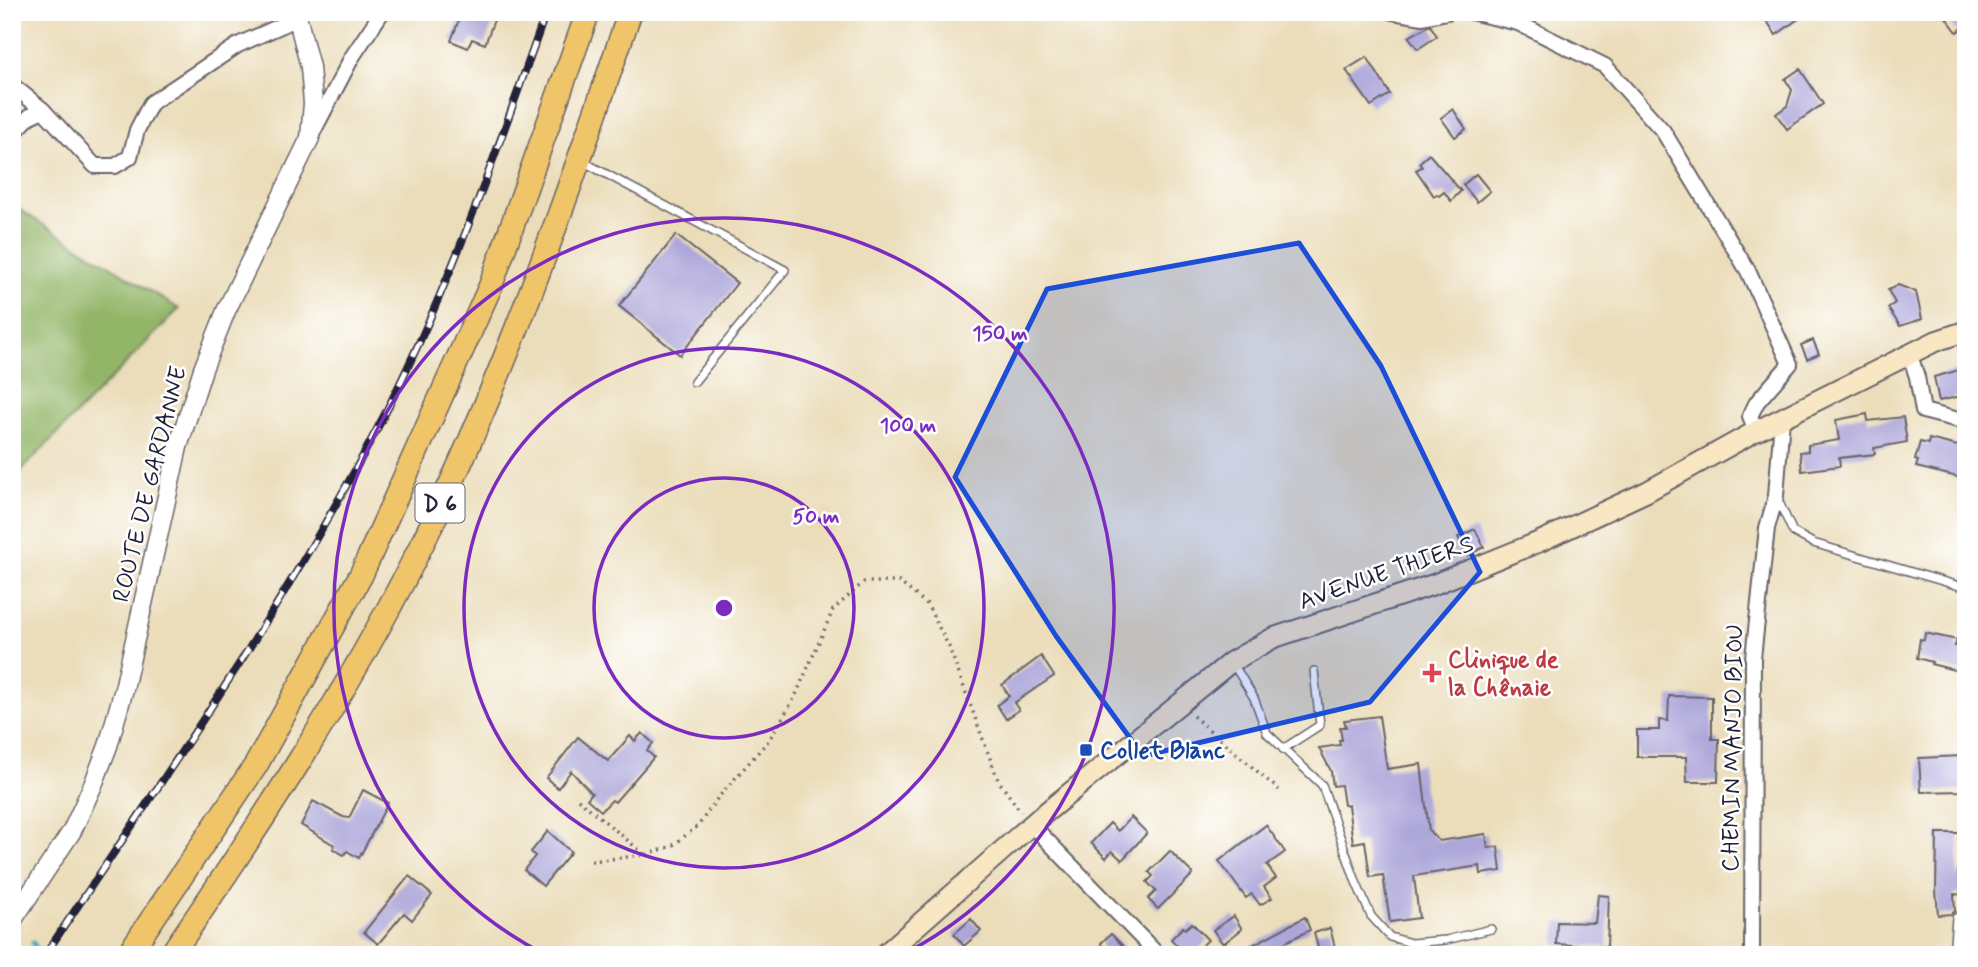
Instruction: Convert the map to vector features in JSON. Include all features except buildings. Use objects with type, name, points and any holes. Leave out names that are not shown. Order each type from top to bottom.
[{"type":"highway","name":"D 6","points":[[128,955],[256,765],[361,575],[491,285],[588,12]]},
{"type":"highway","name":"D 6","points":[[171,955],[298,765],[353,674],[416,557],[515,330],[631,12]]},
{"type":"main road","name":"AVENUE THIERS","points":[[884,955],[1031,824],[1231,662],[1273,638],[1435,584],[1541,541],[1646,492],[1756,431],[1936,341],[1966,331]]},
{"type":"street","points":[[310,138],[352,57],[382,12]]},
{"type":"street","points":[[1393,12],[1423,17],[1447,12]]},
{"type":"street","points":[[1471,12],[1518,23],[1605,66],[1663,131],[1748,271],[1790,365],[1757,402],[1750,416],[1756,431]]},
{"type":"street","points":[[12,85],[43,110],[95,166],[115,166],[130,157],[137,130],[151,103],[238,45],[297,15]]},
{"type":"street","name":"ROUTE DE GARDANNE","points":[[12,921],[72,831],[108,746],[124,689],[178,447],[203,369],[226,311],[310,138],[313,103],[310,67],[297,15]]},
{"type":"street","points":[[12,135],[30,116],[43,110]]},
{"type":"street","points":[[1909,355],[1917,377],[1923,411],[1966,422]]},
{"type":"street","name":"CHEMIN MANJO BIOU","points":[[1752,955],[1753,658],[1767,528],[1776,496],[1782,418]]},
{"type":"street","points":[[1031,824],[1158,955]]},
{"type":"lane","points":[[579,159],[785,270],[694,382]]},
{"type":"lane","points":[[1776,496],[1793,532],[1813,543],[1966,588]]},
{"type":"lane","points":[[1231,662],[1254,698],[1267,733],[1322,785],[1370,916],[1390,937],[1411,943],[1446,940],[1492,929]]},
{"type":"lane","points":[[1283,749],[1320,725],[1314,671]]},
{"type":"lane","points":[[1952,955],[1956,918],[1966,913]]},
{"type":"path","points":[[591,861],[645,855],[672,846],[698,826],[717,799],[769,740],[795,697],[833,610],[864,582],[899,582],[927,604],[950,647],[998,780],[1031,824]]},
{"type":"path","points":[[1178,703],[1279,789]]},
{"type":"path","points":[[578,799],[645,855]]},
{"type":"highlighted area","points":[[1299,243],[1381,366],[1480,572],[1370,702],[1143,756],[1056,636],[955,477],[1047,289]]},
{"type":"green space","points":[[12,205],[179,309],[12,480]]},
{"type":"waterway","points":[[33,943],[39,952]]},
{"type":"railway","points":[[45,955],[259,632],[300,566],[376,431],[447,277],[489,172],[546,12]]},
{"type":"place","name":"Clinique de la Chênaie","points":[[1432,673]]},
{"type":"place","name":"Collet Blanc","points":[[1086,750]]}]
